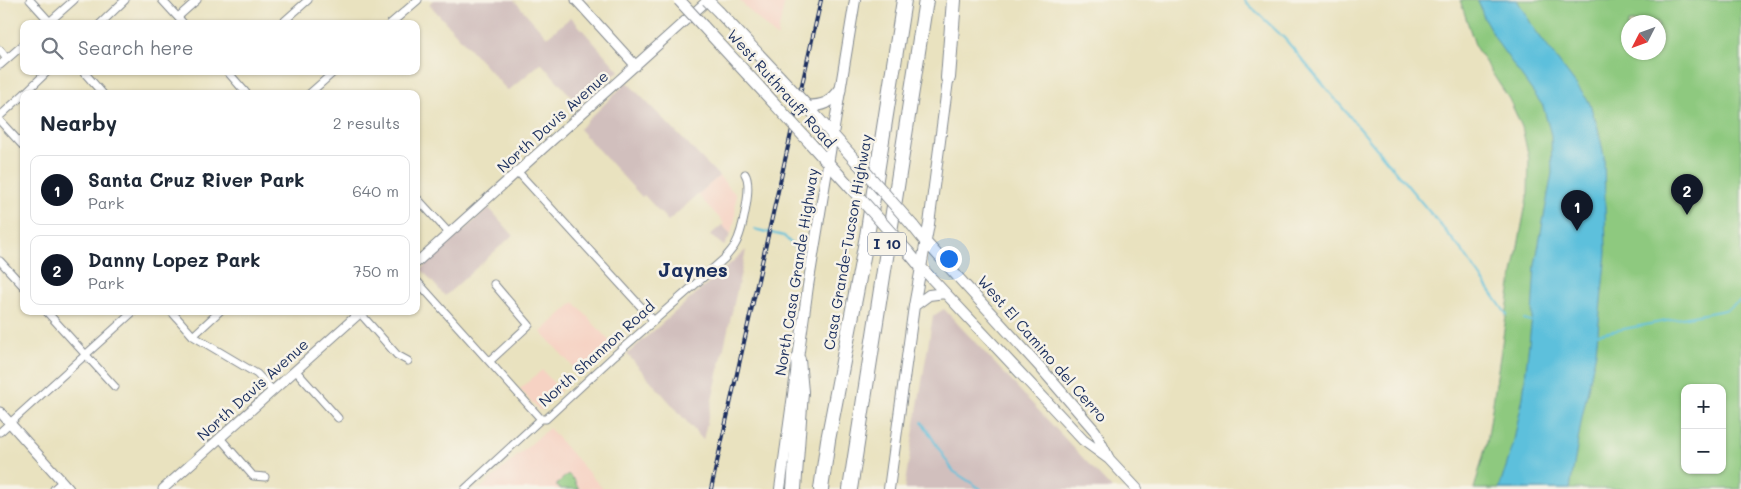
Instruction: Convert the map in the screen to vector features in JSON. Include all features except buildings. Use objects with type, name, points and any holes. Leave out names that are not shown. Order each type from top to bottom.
[{"type":"highway","name":"Casa Grande-Tucson Highway","points":[[821,489],[828,440],[867,236],[904,0]]},
{"type":"highway","name":"I 10","points":[[850,489],[926,0]]},
{"type":"highway","points":[[948,78],[954,0]]},
{"type":"highway","points":[[794,489],[801,392],[798,360]]},
{"type":"main road","name":"West Ruthrauff Road","points":[[679,0],[920,266]]},
{"type":"main road","name":"West Ruthrauff Road","points":[[708,0],[811,108],[926,241]]},
{"type":"main road","name":"North Casa Grande Highway","points":[[780,489],[808,286],[855,0]]},
{"type":"main road","points":[[889,489],[914,306],[929,224],[948,78],[961,0]]},
{"type":"main road","points":[[811,108],[825,104],[840,90]]},
{"type":"main road","name":"West El Camino del Cerro","points":[[926,241],[1034,360],[1095,431],[1109,459]]},
{"type":"main road","name":"West El Camino del Cerro","points":[[920,266],[1083,440],[1109,459],[1137,489]]},
{"type":"main road","points":[[914,306],[929,295],[945,293]]},
{"type":"street","points":[[30,0],[46,20]]},
{"type":"street","points":[[51,20],[74,0]]},
{"type":"street","points":[[104,20],[125,0]]},
{"type":"street","points":[[162,0],[181,20]]},
{"type":"street","points":[[178,17],[197,0]]},
{"type":"street","points":[[286,20],[308,0]]},
{"type":"street","points":[[395,20],[418,0]]},
{"type":"street","points":[[576,0],[636,66]]},
{"type":"street","name":"North Davis Avenue","points":[[420,259],[708,0]]},
{"type":"street","points":[[0,65],[20,48]]},
{"type":"street","points":[[0,50],[8,59]]},
{"type":"street","points":[[28,90],[44,75]]},
{"type":"street","points":[[86,75],[100,90]]},
{"type":"street","points":[[230,75],[244,90]]},
{"type":"street","points":[[314,90],[330,75]]},
{"type":"street","points":[[0,116],[20,98]]},
{"type":"street","points":[[0,121],[20,143]]},
{"type":"street","points":[[518,172],[654,321]]},
{"type":"street","name":"North Shannon Road","points":[[465,489],[541,419],[546,419],[725,258],[735,245],[740,232],[748,189],[748,178],[745,174]]},
{"type":"street","points":[[420,201],[449,233]]},
{"type":"street","points":[[0,261],[20,283]]},
{"type":"street","points":[[420,284],[541,419]]},
{"type":"street","points":[[490,361],[528,325],[494,284]]},
{"type":"street","points":[[50,315],[115,387]]},
{"type":"street","points":[[0,432],[130,315]]},
{"type":"street","points":[[175,315],[193,336],[257,374],[273,391]]},
{"type":"street","points":[[193,336],[216,315]]},
{"type":"street","name":"North Davis Avenue","points":[[163,489],[358,315]]},
{"type":"street","points":[[364,315],[397,355],[408,361]]},
{"type":"street","points":[[296,371],[338,418]]},
{"type":"street","points":[[0,412],[66,485],[54,489]]},
{"type":"street","points":[[220,438],[254,476],[265,477]]},
{"type":"shaded area","points":[[433,0],[514,0],[547,37],[571,17],[619,71],[579,105],[541,63],[508,91],[429,4]]},
{"type":"shaded area","points":[[739,0],[785,0],[777,38]]},
{"type":"shaded area","points":[[627,82],[719,176],[668,221],[644,195],[642,197],[579,129]]},
{"type":"shaded area","points":[[719,176],[736,195],[735,219],[731,234],[722,225],[724,223],[698,195]]},
{"type":"shaded area","points":[[489,208],[513,235],[445,296],[421,269]]},
{"type":"shaded area","points":[[722,225],[731,234],[724,246],[710,235]]},
{"type":"shaded area","points":[[746,250],[703,440],[627,354]]},
{"type":"shaded area","points":[[574,302],[614,346],[580,374],[541,332]]},
{"type":"shaded area","points":[[944,309],[1112,489],[904,489],[933,316]]},
{"type":"shaded area","points":[[542,370],[561,391],[540,411],[520,389]]},
{"type":"shaded area","points":[[549,428],[603,489],[480,489]]},
{"type":"green space","points":[[1460,0],[1741,0],[1741,489],[1474,489],[1487,442],[1511,284],[1528,193],[1529,159],[1522,127],[1509,99],[1476,48]]},
{"type":"green space","points":[[568,474],[575,481],[579,489],[561,489],[556,485]]},
{"type":"water","points":[[1478,0],[1517,0],[1535,30],[1589,102],[1598,128],[1604,156],[1606,252],[1596,352],[1582,417],[1570,489],[1499,489],[1513,445],[1523,397],[1532,316],[1535,265],[1552,173],[1551,135],[1543,106],[1500,46],[1484,18]]},
{"type":"waterway","points":[[1244,0],[1285,39],[1463,252],[1507,315]]},
{"type":"waterway","points":[[754,229],[784,236],[799,252]]},
{"type":"waterway","points":[[1597,334],[1725,310],[1741,301]]},
{"type":"waterway","points":[[1524,319],[1534,322]]},
{"type":"waterway","points":[[922,422],[953,471],[981,489]]},
{"type":"railway","points":[[711,489],[821,0]]},
{"type":"place","name":"Danny Lopez Park","points":[[1687,215]]},
{"type":"place","name":"Santa Cruz River Park","points":[[1577,231]]},
{"type":"district","name":"Jaynes","points":[[693,270]]}]
